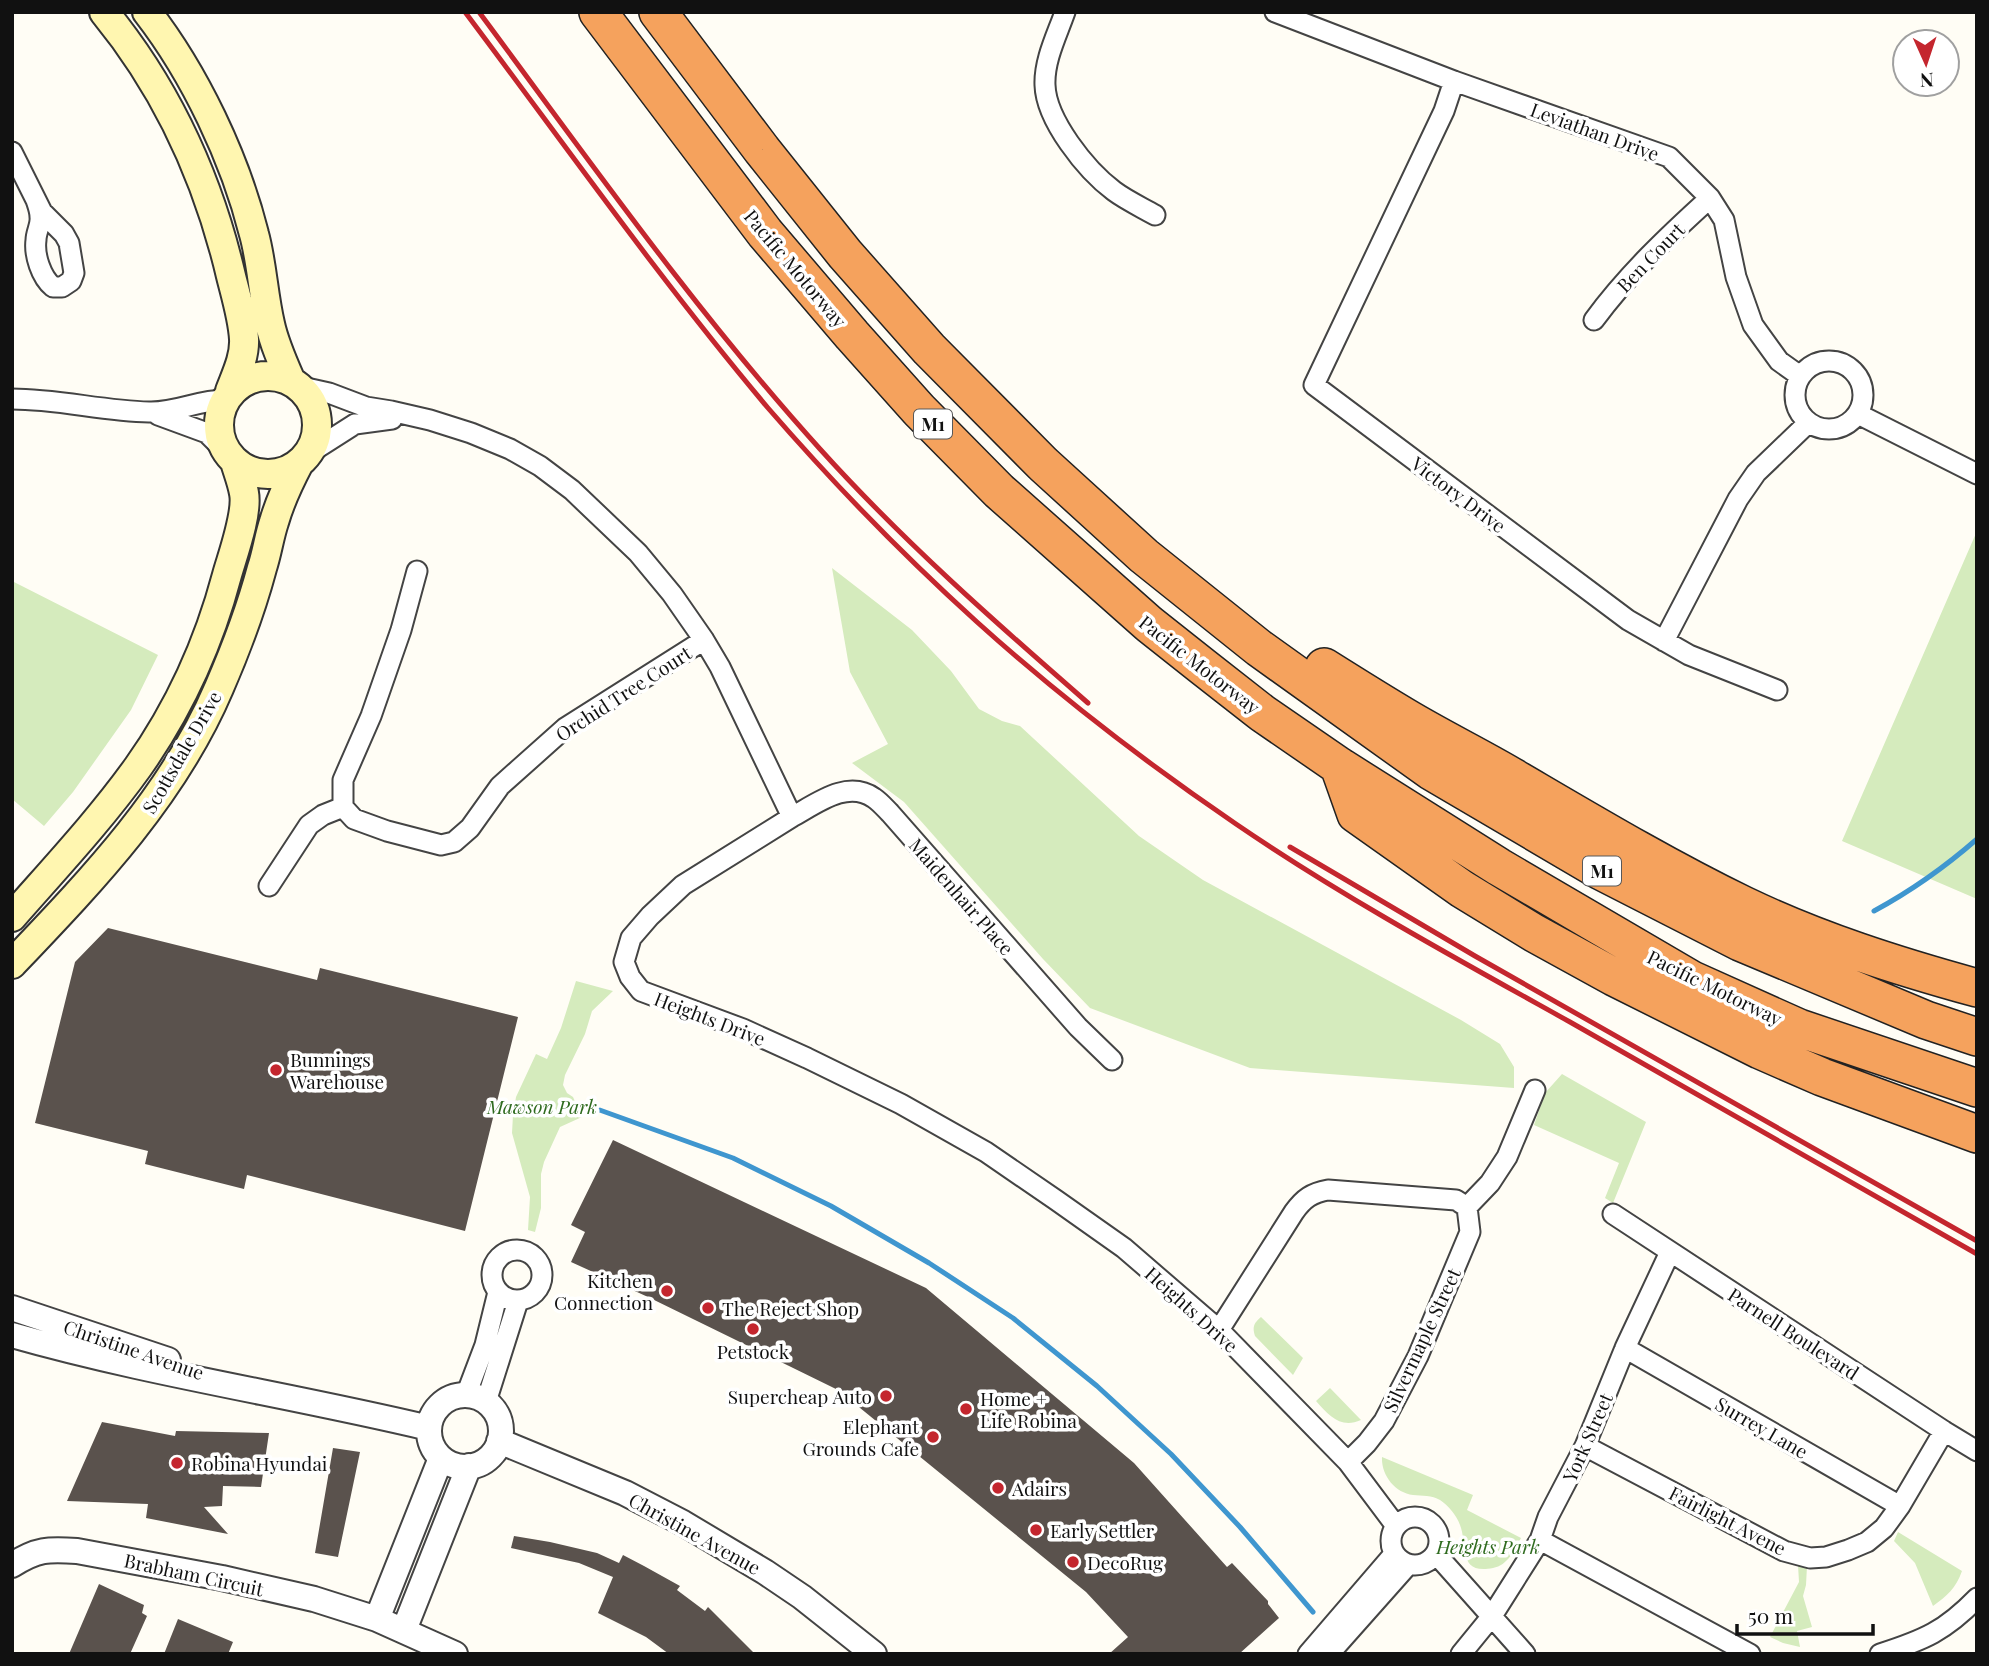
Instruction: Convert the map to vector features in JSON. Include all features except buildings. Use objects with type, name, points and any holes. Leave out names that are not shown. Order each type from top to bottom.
[{"type":"highway","name":"Pacific Motorway","points":[[598,12],[765,233],[919,410],[999,491],[1149,624],[1262,713],[1339,766],[1499,867],[1692,980],[1799,1028],[1977,1088]]},
{"type":"highway","name":"M1","points":[[658,12],[845,254],[929,349],[1043,464],[1144,556],[1259,648],[1431,771],[1601,870],[1740,942],[1926,1020],[1977,1037]]},
{"type":"highway","points":[[1259,648],[1312,659],[1404,717],[1594,826],[1745,906],[1859,952],[1977,988]]},
{"type":"highway","points":[[1339,766],[1356,814],[1462,889],[1534,933],[1614,977],[1760,1050],[1822,1077],[1977,1134]]},
{"type":"main road","points":[[104,12],[135,53],[173,116],[213,205],[244,340],[242,358],[218,417],[219,436],[231,457],[250,471],[267,474],[284,471],[304,458],[316,437],[318,419],[313,402],[296,383],[270,325],[253,231],[225,149],[190,80],[147,12]]},
{"type":"main road","points":[[227,395],[249,380],[269,377],[296,383]]},
{"type":"main road","name":"Scottsdale Drive","points":[[12,917],[110,804],[139,765],[182,693],[202,651],[240,527],[245,495],[231,457]]},
{"type":"main road","name":"Scottsdale Drive","points":[[12,964],[139,823],[166,786],[194,738],[218,691],[241,634],[274,522],[287,486],[304,458]]},
{"type":"street","points":[[1065,12],[1047,62],[1046,98],[1052,112],[1075,149],[1096,175],[1113,191],[1155,215]]},
{"type":"street","name":"Leviathan Drive","points":[[1275,12],[1454,81],[1669,157],[1710,198],[1724,220],[1736,277],[1753,325],[1779,361],[1800,376]]},
{"type":"street","name":"Victory Drive","points":[[1454,81],[1444,111],[1314,385],[1629,620],[1664,641]]},
{"type":"street","points":[[12,152],[36,200]]},
{"type":"street","name":"Ben Court","points":[[1594,320],[1610,298],[1677,228],[1710,198]]},
{"type":"street","points":[[1830,360],[1842,363],[1855,373],[1861,383],[1863,403],[1858,414],[1846,425],[1834,429],[1818,428],[1808,423],[1797,410],[1794,398],[1800,376],[1816,363],[1830,360]]},
{"type":"street","points":[[296,383],[366,407],[418,417],[471,433],[510,449],[540,466],[572,490],[638,553],[672,594],[704,640],[720,667],[792,817]]},
{"type":"street","points":[[12,399],[150,412],[190,407],[227,395]]},
{"type":"street","points":[[150,412],[207,433],[231,457]]},
{"type":"street","points":[[1858,414],[1977,474]]},
{"type":"street","points":[[304,458],[355,424],[418,417]]},
{"type":"street","points":[[1777,690],[1664,641],[1738,499],[1756,473],[1808,423]]},
{"type":"street","points":[[269,886],[309,825],[323,815],[343,807],[343,780],[371,716],[401,629],[417,571]]},
{"type":"street","name":"Orchid Tree Court","points":[[343,807],[355,819],[387,831],[441,845],[454,842],[470,828],[500,786],[565,728],[704,640]]},
{"type":"street","name":"Maidenhair Place","points":[[792,817],[837,793],[855,791],[873,797],[1078,1027],[1112,1060]]},
{"type":"street","name":"Heights Drive","points":[[792,817],[683,885],[650,916],[631,938],[624,962],[640,991],[743,1029],[901,1104],[986,1152],[1124,1248],[1219,1331],[1348,1462],[1396,1526]]},
{"type":"street","points":[[1219,1331],[1294,1212],[1312,1193],[1328,1190],[1456,1200],[1467,1207],[1490,1183],[1507,1157],[1535,1090]]},
{"type":"street","name":"Silvermaple Street","points":[[1348,1462],[1384,1421],[1418,1356],[1470,1232],[1467,1207]]},
{"type":"street","name":"Parnell Boulevard","points":[[1613,1214],[1977,1451]]},
{"type":"street","points":[[511,1251],[526,1252],[534,1256],[539,1263],[542,1280],[540,1288],[534,1294],[518,1301],[510,1300],[498,1292],[492,1273],[498,1259],[511,1251]]},
{"type":"street","name":"York Street","points":[[1461,1654],[1492,1616],[1540,1540],[1548,1517],[1585,1446],[1625,1348],[1670,1252]]},
{"type":"street","points":[[476,1399],[498,1292]]},
{"type":"street","points":[[476,1399],[518,1301]]},
{"type":"street","name":"Christine Avenue","points":[[12,1308],[256,1390]]},
{"type":"street","name":"Christine Avenue","points":[[12,1335],[109,1361],[429,1428]]},
{"type":"street","name":"Surrey Lane","points":[[1625,1348],[1899,1507]]},
{"type":"street","points":[[453,1397],[476,1399],[492,1407],[499,1419],[499,1441],[490,1456],[480,1463],[469,1466],[454,1465],[442,1458],[432,1444],[429,1428],[433,1415],[441,1404],[453,1397]]},
{"type":"street","name":"Fairlight Avene","points":[[1585,1446],[1784,1551],[1810,1558],[1826,1557],[1848,1550],[1867,1542],[1884,1528],[1944,1431]]},
{"type":"street","name":"Christine Avenue","points":[[499,1441],[625,1493],[683,1523],[802,1597],[874,1654]]},
{"type":"street","points":[[377,1619],[442,1458]]},
{"type":"street","points":[[404,1630],[469,1466]]},
{"type":"street","points":[[1417,1517],[1432,1523],[1440,1538],[1436,1554],[1424,1564],[1401,1559],[1391,1545],[1391,1535],[1396,1526],[1402,1521],[1417,1517]]},
{"type":"street","points":[[1540,1540],[1750,1654]]},
{"type":"street","name":"Brabham Circuit","points":[[12,1565],[30,1553],[55,1549],[222,1577],[314,1599],[377,1619],[455,1654]]},
{"type":"street","points":[[1436,1554],[1525,1654]]},
{"type":"street","points":[[1308,1654],[1401,1559]]},
{"type":"street","points":[[1329,1654],[1401,1559]]},
{"type":"street","points":[[1881,1654],[1942,1630],[1977,1598]]},
{"type":"green space","points":[[1977,531],[1977,899],[1842,841]]},
{"type":"green space","points":[[832,568],[912,630],[951,671],[979,709],[1002,721],[1020,726],[1139,836],[1203,880],[1461,1020],[1500,1044],[1514,1067],[1514,1088],[1250,1068],[1090,1008],[904,802],[852,763],[888,744],[850,672]]},
{"type":"green space","points":[[12,581],[158,655],[131,710],[73,792],[44,826],[12,799]]},
{"type":"green space","name":"Mawson Park","points":[[576,981],[613,991],[592,1011],[585,1034],[565,1075],[563,1085],[573,1097],[582,1117],[560,1127],[544,1162],[541,1174],[541,1208],[535,1232],[528,1230],[530,1197],[512,1133],[513,1115],[516,1097],[536,1054],[547,1059],[561,1028]]},
{"type":"green space","points":[[1562,1074],[1646,1122],[1613,1203],[1605,1198],[1619,1163],[1534,1125],[1545,1093]]},
{"type":"green space","points":[[1261,1317],[1303,1358],[1293,1375],[1255,1336],[1254,1325]]},
{"type":"green space","points":[[1330,1388],[1361,1420],[1341,1422],[1326,1412],[1316,1401]]},
{"type":"green space","name":"Heights Park","points":[[1382,1457],[1473,1495],[1467,1510],[1521,1538],[1510,1557],[1493,1568],[1474,1567],[1466,1557],[1460,1525],[1452,1511],[1437,1498],[1400,1491],[1390,1482],[1382,1464]]},
{"type":"green space","points":[[1898,1532],[1962,1571],[1951,1591],[1933,1606],[1915,1563],[1894,1541]]},
{"type":"green space","points":[[1798,1565],[1807,1566],[1803,1596],[1812,1627],[1797,1631],[1800,1647],[1770,1637],[1799,1582]]},
{"type":"waterway","points":[[1874,911],[1927,878],[1977,839]]},
{"type":"waterway","points":[[561,1105],[583,1104],[733,1158],[831,1206],[929,1263],[1013,1318],[1097,1386],[1171,1454],[1240,1527],[1313,1612]]},
{"type":"railway","points":[[465,12],[651,262],[768,408],[895,545],[949,597],[1039,676],[1169,777],[1317,877],[1977,1254]]},
{"type":"railway","points":[[479,12],[687,290],[774,397],[852,483],[917,548],[1088,703]]},
{"type":"railway","points":[[1290,847],[1475,956],[1977,1241]]},
{"type":"place","name":"Bunnings Warehouse","points":[[276,1070]]},
{"type":"place","name":"Kitchen Connection","points":[[667,1291]]},
{"type":"place","name":"The Reject Shop","points":[[708,1308]]},
{"type":"place","name":"Petstock","points":[[753,1329]]},
{"type":"place","name":"Supercheap Auto","points":[[886,1396]]},
{"type":"place","name":"Home + Life Robina","points":[[966,1409]]},
{"type":"place","name":"Elephant Grounds Cafe","points":[[933,1437]]},
{"type":"place","name":"Robina Hyundai","points":[[177,1463]]},
{"type":"place","name":"Adairs","points":[[998,1488]]},
{"type":"place","name":"Early Settler","points":[[1036,1530]]},
{"type":"place","name":"DecoRug","points":[[1073,1562]]}]
